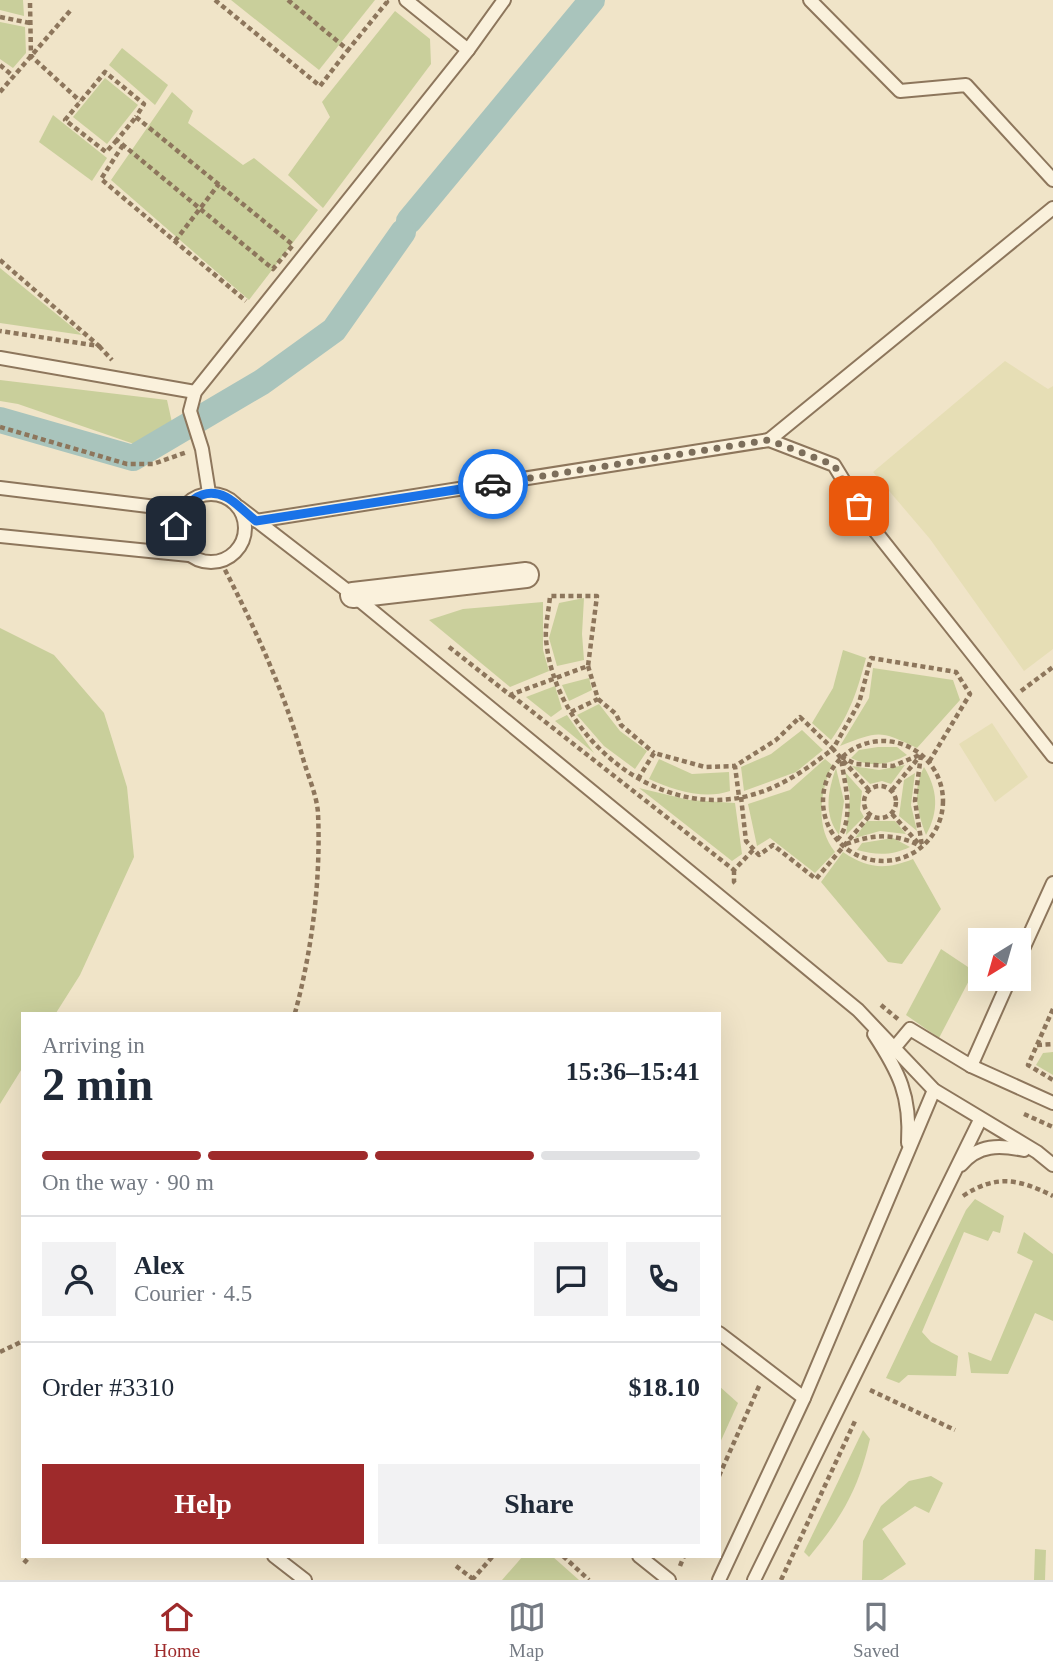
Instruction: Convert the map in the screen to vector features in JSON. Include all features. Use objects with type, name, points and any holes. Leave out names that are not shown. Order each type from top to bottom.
[{"type":"street","points":[[354,595],[526,575]]},
{"type":"lane","points":[[406,0],[468,50]]},
{"type":"lane","points":[[209,494],[202,449],[190,411],[195,392],[468,50],[504,0]]},
{"type":"lane","points":[[810,0],[900,91],[966,85],[1053,180]]},
{"type":"lane","points":[[769,440],[1053,208]]},
{"type":"lane","points":[[0,359],[195,392]]},
{"type":"lane","points":[[256,521],[769,440],[834,465],[872,527],[1053,756]]},
{"type":"lane","points":[[0,488],[181,510]]},
{"type":"lane","points":[[189,555],[179,542],[176,526],[181,510],[193,498],[209,494],[226,496],[354,595],[858,1010],[934,1090],[1053,1164]]},
{"type":"lane","points":[[0,536],[189,555],[204,563],[221,562],[235,553],[244,539],[245,523],[239,507]]},
{"type":"lane","points":[[1031,932],[1053,884]]},
{"type":"lane","points":[[971,1066],[1004,991]]},
{"type":"lane","points":[[858,1010],[895,1066],[906,1094],[910,1118],[908,1151]]},
{"type":"lane","points":[[895,1047],[910,1029],[971,1066],[1053,1103]]},
{"type":"lane","points":[[719,1580],[804,1398],[934,1090]]},
{"type":"lane","points":[[754,1580],[980,1120]]},
{"type":"lane","points":[[954,1174],[966,1160],[984,1148],[1005,1146],[1037,1152]]},
{"type":"lane","points":[[721,1335],[804,1398]]},
{"type":"lane","points":[[277,1558],[305,1580]]},
{"type":"lane","points":[[642,1558],[669,1580]]},
{"type":"path","points":[[215,0],[320,86],[387,2],[384,0]]},
{"type":"path","points":[[288,0],[348,50]]},
{"type":"path","points":[[30,3],[31,56],[80,101]]},
{"type":"path","points":[[0,92],[70,11]]},
{"type":"path","points":[[0,17],[30,23]]},
{"type":"path","points":[[0,65],[13,76]]},
{"type":"path","points":[[105,72],[145,104],[136,117],[106,152],[65,120],[105,72]]},
{"type":"path","points":[[117,140],[273,269],[293,245],[136,117]]},
{"type":"path","points":[[123,145],[101,179],[258,312]]},
{"type":"path","points":[[175,241],[219,184]]},
{"type":"path","points":[[0,260],[99,346],[0,331]]},
{"type":"path","points":[[0,427],[127,464],[153,464],[202,449]]},
{"type":"path","points":[[221,562],[289,705],[318,811],[315,889],[307,969],[295,1012]]},
{"type":"path","points":[[869,790],[841,757],[833,749],[800,717],[776,740],[735,766],[705,768],[654,753],[621,726],[616,715],[598,699],[588,666],[597,596],[550,596],[546,639],[555,678],[570,712],[598,747],[638,779],[686,796],[740,797],[782,785],[833,749],[859,703],[871,658],[956,672],[970,694],[929,762]]},
{"type":"path","points":[[447,645],[734,870],[754,849]]},
{"type":"path","points":[[510,695],[588,666]]},
{"type":"path","points":[[1009,700],[1053,667]]},
{"type":"path","points":[[570,712],[598,699]]},
{"type":"path","points":[[872,741],[906,745],[922,754],[941,785],[943,799],[938,825],[922,847],[903,857],[882,861],[861,856],[843,846],[828,827],[822,797],[828,776],[841,757],[855,747],[872,741]]},
{"type":"path","points":[[638,779],[654,753]]},
{"type":"path","points":[[841,757],[856,764],[893,766],[922,754]]},
{"type":"path","points":[[892,790],[922,754]]},
{"type":"path","points":[[922,754],[915,801],[922,847]]},
{"type":"path","points":[[837,839],[843,833],[847,804],[841,757]]},
{"type":"path","points":[[735,766],[746,841],[759,855],[773,845],[817,879],[870,815]]},
{"type":"path","points":[[878,785],[892,790],[897,800],[892,814],[883,818],[870,815],[864,805],[869,790],[878,785]]},
{"type":"path","points":[[892,814],[922,847]]},
{"type":"path","points":[[843,846],[887,835],[905,838],[922,847]]},
{"type":"path","points":[[1053,1009],[1028,1065],[1053,1080]]},
{"type":"path","points":[[1037,1045],[1053,1044]]},
{"type":"path","points":[[1024,1115],[1053,1127]]},
{"type":"path","points":[[958,1200],[977,1187],[996,1180],[1032,1185],[1053,1196]]},
{"type":"path","points":[[0,1352],[21,1342]]},
{"type":"path","points":[[721,1471],[765,1370]]},
{"type":"path","points":[[870,1390],[955,1430]]},
{"type":"path","points":[[24,1563],[28,1558]]},
{"type":"path","points":[[456,1566],[473,1580],[491,1558]]},
{"type":"path","points":[[565,1558],[589,1580]]},
{"type":"path","points":[[680,1567],[683,1558]]},
{"type":"shaded area","points":[[1005,361],[1048,389],[1053,386],[1053,649],[1024,671],[930,539],[873,472]]},
{"type":"shaded area","points":[[992,723],[1028,777],[995,802],[959,744]]},
{"type":"green space","points":[[0,0],[23,0],[24,16],[0,10]]},
{"type":"green space","points":[[231,0],[375,0],[319,70]]},
{"type":"green space","points":[[395,11],[430,39],[431,64],[323,208],[288,175],[330,117],[322,102]]},
{"type":"green space","points":[[0,22],[25,27],[26,53],[13,68],[0,59]]},
{"type":"green space","points":[[122,48],[168,85],[155,105],[109,65]]},
{"type":"green space","points":[[105,78],[138,105],[107,144],[73,117]]},
{"type":"green space","points":[[172,92],[193,111],[188,123],[243,165],[254,158],[318,210],[249,300],[111,180]]},
{"type":"green space","points":[[53,115],[107,158],[92,181],[39,142]]},
{"type":"green space","points":[[0,268],[82,335],[0,323]]},
{"type":"green space","points":[[0,380],[167,400],[173,427],[161,442],[137,445],[18,404],[0,401]]},
{"type":"green space","points":[[584,598],[584,660],[557,666],[549,638],[559,603]]},
{"type":"green space","points":[[543,602],[543,650],[549,671],[510,687],[429,620],[463,609]]},
{"type":"green space","points":[[0,628],[54,655],[104,713],[127,787],[134,857],[80,975],[57,1012],[21,1012],[21,1070],[0,1104]]},
{"type":"green space","points":[[843,650],[866,658],[853,701],[831,740],[812,723],[833,688]]},
{"type":"green space","points":[[873,668],[953,680],[960,700],[917,748],[879,735],[863,737],[840,746],[869,698]]},
{"type":"green space","points":[[589,678],[592,690],[569,701],[562,685]]},
{"type":"green space","points":[[555,686],[562,709],[551,717],[526,697]]},
{"type":"green space","points":[[599,704],[620,731],[647,751],[635,769],[604,746],[577,715]]},
{"type":"green space","points":[[567,715],[594,753],[555,721]]},
{"type":"green space","points":[[802,730],[823,750],[796,772],[744,791],[741,767],[771,754]]},
{"type":"green space","points":[[897,747],[907,755],[879,764],[851,758],[859,750]]},
{"type":"green space","points":[[659,759],[692,774],[729,772],[730,791],[699,794],[668,787],[649,779]]},
{"type":"green space","points":[[825,759],[832,765],[822,798],[822,821],[824,832],[835,852],[815,873],[770,838],[757,846],[748,804],[790,790]]},
{"type":"green space","points":[[905,765],[891,784],[882,781],[870,784],[852,766],[879,770]]},
{"type":"green space","points":[[924,767],[932,784],[935,801],[933,817],[926,835],[917,801],[918,784]]},
{"type":"green space","points":[[836,768],[844,801],[839,835],[831,819],[828,802]]},
{"type":"green space","points":[[845,772],[862,791],[860,810],[864,817],[846,835],[850,795]]},
{"type":"green space","points":[[915,773],[911,805],[917,831],[899,816],[904,780]]},
{"type":"green space","points":[[639,788],[689,800],[735,803],[742,854],[732,861]]},
{"type":"green space","points":[[867,821],[895,821],[906,834],[880,831],[855,838]]},
{"type":"green space","points":[[893,838],[910,847],[884,854],[857,850],[862,843]]},
{"type":"green space","points":[[843,852],[861,862],[877,866],[894,865],[913,859],[941,909],[902,964],[888,962],[821,882]]},
{"type":"green space","points":[[941,949],[968,967],[968,982],[939,1038],[906,1015]]},
{"type":"green space","points":[[1053,1052],[1053,1075],[1036,1065],[1043,1053]]},
{"type":"green space","points":[[975,1199],[1004,1216],[1000,1233],[993,1231],[988,1241],[964,1232],[922,1332],[931,1342],[958,1356],[956,1376],[908,1375],[899,1383],[886,1378],[966,1210]]},
{"type":"green space","points":[[1024,1232],[1053,1254],[1053,1321],[1035,1313],[1008,1374],[971,1373],[968,1352],[991,1361],[1033,1261],[1017,1253]]},
{"type":"green space","points":[[721,1388],[738,1403],[721,1441]]},
{"type":"green space","points":[[863,1430],[870,1439],[854,1488],[840,1516],[809,1557],[804,1552]]},
{"type":"green space","points":[[931,1476],[943,1483],[929,1513],[915,1506],[882,1529],[906,1564],[882,1580],[862,1580],[863,1541],[881,1506],[909,1481]]},
{"type":"green space","points":[[1035,1549],[1046,1550],[1045,1580],[1034,1580]]},
{"type":"green space","points":[[521,1558],[554,1558],[579,1580],[502,1580]]},
{"type":"waterway","points":[[409,221],[592,0]]},
{"type":"waterway","points":[[0,420],[133,458],[262,382],[334,330],[403,232]]},
{"type":"way so far","points":[[493,484],[769,440],[834,465],[859,506]]},
{"type":"route","points":[[176,526],[181,510],[193,498],[209,494],[226,496],[256,521],[493,484]]}]
